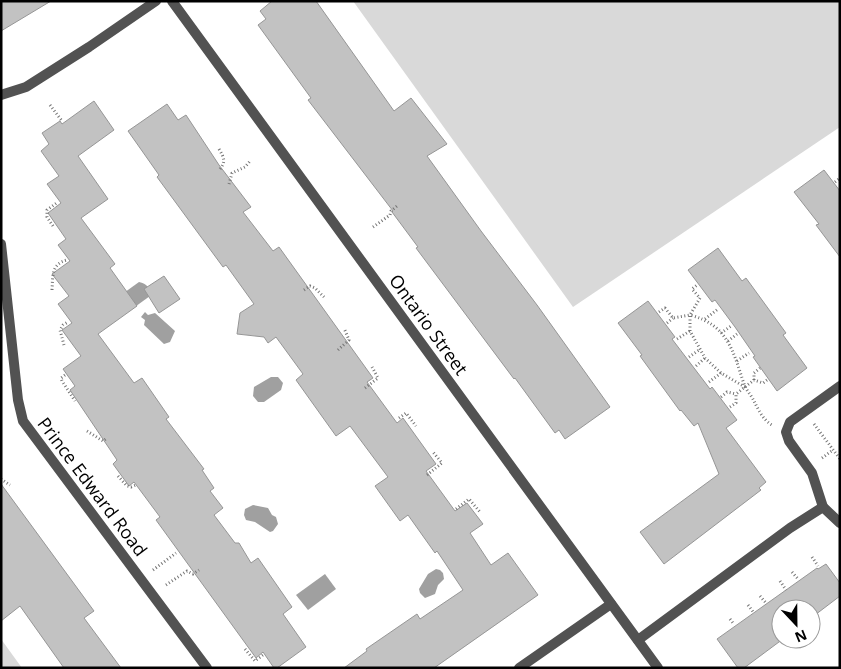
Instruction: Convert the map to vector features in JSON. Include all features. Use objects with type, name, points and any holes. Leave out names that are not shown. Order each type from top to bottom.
[{"type":"street","points":[[1,95],[26,87],[156,1]]},
{"type":"street","name":"Ontario Street","points":[[172,1],[658,668]]},
{"type":"street","name":"Prince Edward Road","points":[[1,244],[18,400],[23,421],[207,668]]},
{"type":"street","points":[[840,386],[790,422],[786,432],[789,441],[812,473],[823,507],[840,523]]},
{"type":"street","points":[[638,640],[790,528],[823,507]]},
{"type":"street","points":[[519,668],[612,604]]},
{"type":"path","points":[[50,105],[62,121]]},
{"type":"path","points":[[219,150],[225,159],[220,169]]},
{"type":"path","points":[[230,184],[232,173],[245,167],[251,160]]},
{"type":"path","points":[[835,182],[840,178]]},
{"type":"path","points":[[53,226],[47,217],[46,210],[58,202]]},
{"type":"path","points":[[373,227],[390,215],[391,211],[397,206]]},
{"type":"path","points":[[52,290],[53,270],[56,266],[67,260]]},
{"type":"path","points":[[697,285],[692,289],[700,298]]},
{"type":"path","points":[[304,290],[310,286],[316,288],[324,298]]},
{"type":"path","points":[[704,295],[700,298],[690,315],[690,331],[705,358],[721,373],[745,387]]},
{"type":"path","points":[[659,312],[665,308],[673,318]]},
{"type":"path","points":[[705,319],[718,309]]},
{"type":"path","points":[[667,323],[673,318],[690,315],[705,319],[721,332],[738,361],[745,387],[757,408],[768,423],[786,432]]},
{"type":"path","points":[[64,346],[60,330],[68,322]]},
{"type":"path","points":[[721,332],[731,326]]},
{"type":"path","points":[[338,350],[349,340],[344,328]]},
{"type":"path","points":[[677,339],[690,331]]},
{"type":"path","points":[[728,341],[737,334]]},
{"type":"path","points":[[689,357],[699,350]]},
{"type":"path","points":[[738,361],[750,352]]},
{"type":"path","points":[[696,366],[705,358]]},
{"type":"path","points":[[365,388],[378,378],[372,367]]},
{"type":"path","points":[[754,380],[754,372],[760,368]]},
{"type":"path","points":[[709,382],[721,373]]},
{"type":"path","points":[[65,375],[61,378],[62,381],[75,401]]},
{"type":"path","points":[[736,394],[754,380]]},
{"type":"path","points":[[754,380],[762,383],[767,380]]},
{"type":"path","points":[[721,397],[727,392],[736,394]]},
{"type":"path","points":[[730,407],[736,403],[736,394]]},
{"type":"path","points":[[804,411],[840,459]]},
{"type":"path","points":[[399,418],[406,412],[416,426]]},
{"type":"path","points":[[87,431],[103,441],[106,438]]},
{"type":"path","points":[[818,453],[822,458],[833,450]]},
{"type":"path","points":[[427,475],[442,463],[433,452]]},
{"type":"path","points":[[118,476],[126,486],[136,485]]},
{"type":"path","points":[[1,478],[10,486]]},
{"type":"path","points":[[456,509],[469,499],[480,512]]},
{"type":"path","points":[[140,579],[176,553]]},
{"type":"path","points":[[812,557],[818,566]]},
{"type":"path","points":[[152,595],[187,571],[193,574],[199,570]]},
{"type":"path","points":[[792,572],[798,579]]},
{"type":"path","points":[[780,581],[786,590]]},
{"type":"path","points":[[760,596],[766,604]]},
{"type":"path","points":[[748,605],[754,613]]},
{"type":"path","points":[[730,619],[733,623]]},
{"type":"path","points":[[245,649],[255,661],[263,655]]},
{"type":"shaded area","points":[[353,1],[840,1],[840,127],[573,307]]},
{"type":"shaded area","points":[[139,282],[148,286],[150,296],[132,309],[121,295]]},
{"type":"shaded area","points":[[145,312],[148,315],[155,313],[175,331],[170,342],[164,344],[144,325],[145,320],[141,317]]},
{"type":"shaded area","points":[[271,377],[278,377],[283,383],[281,390],[264,402],[258,402],[253,396],[254,387]]},
{"type":"shaded area","points":[[253,505],[268,508],[272,515],[276,517],[278,524],[273,531],[270,532],[255,522],[246,520],[244,515],[245,509]]},
{"type":"shaded area","points":[[436,569],[443,573],[444,579],[438,585],[435,594],[425,598],[419,589],[428,574]]},
{"type":"shaded area","points":[[325,574],[336,589],[308,610],[296,595]]},
{"type":"shaded area","points":[[1,639],[22,668],[1,668]]},
{"type":"building","points":[[1,1],[51,1],[1,31]]},
{"type":"building","points":[[272,1],[316,1],[394,111],[411,98],[447,144],[427,156],[610,407],[565,439],[559,430],[555,433],[416,248],[418,247],[393,211],[308,100],[311,98],[258,25],[266,19],[260,11]]},
{"type":"building","points":[[94,101],[114,130],[78,156],[108,199],[81,218],[115,264],[110,268],[137,306],[98,334],[134,383],[142,378],[169,417],[166,419],[204,469],[202,470],[214,488],[210,491],[223,508],[214,515],[235,543],[239,543],[251,563],[258,558],[292,607],[283,614],[306,647],[277,668],[274,668],[263,652],[256,658],[156,520],[160,517],[134,482],[129,486],[113,464],[117,460],[70,390],[75,386],[63,369],[81,356],[62,330],[72,323],[58,304],[69,296],[52,274],[70,261],[58,245],[66,239],[48,213],[61,203],[47,184],[59,176],[41,151],[49,144],[42,133],[60,121],[62,124]]},
{"type":"building","points":[[167,104],[178,120],[186,115],[219,165],[251,207],[243,212],[273,251],[279,247],[373,378],[367,382],[397,423],[403,418],[436,464],[426,471],[455,511],[467,503],[483,524],[470,533],[491,565],[508,553],[538,595],[434,668],[344,668],[367,651],[366,649],[417,614],[420,619],[463,590],[437,551],[435,553],[408,515],[400,521],[375,486],[388,477],[350,426],[336,436],[296,380],[303,374],[276,337],[268,343],[264,337],[237,334],[240,313],[254,304],[226,265],[223,267],[157,177],[159,175],[128,131]]},
{"type":"building","points":[[824,170],[840,191],[840,257],[816,225],[819,224],[794,192]]},
{"type":"building","points":[[718,248],[742,281],[746,278],[786,333],[783,335],[807,368],[777,391],[735,327],[715,300],[712,302],[688,270]]},
{"type":"building","points":[[164,276],[180,299],[159,313],[144,289]]},
{"type":"building","points":[[648,301],[675,337],[672,339],[710,389],[712,387],[737,420],[726,428],[766,482],[759,488],[761,490],[664,564],[640,532],[719,474],[698,423],[694,426],[680,411],[618,323]]},
{"type":"building","points":[[1,484],[94,611],[84,618],[121,668],[64,668],[20,606],[1,621]]},
{"type":"building","points":[[826,564],[840,583],[840,596],[821,610],[821,599],[773,599],[817,568]]},
{"type":"building","points":[[771,601],[771,648],[744,668],[738,668],[717,639]]}]
